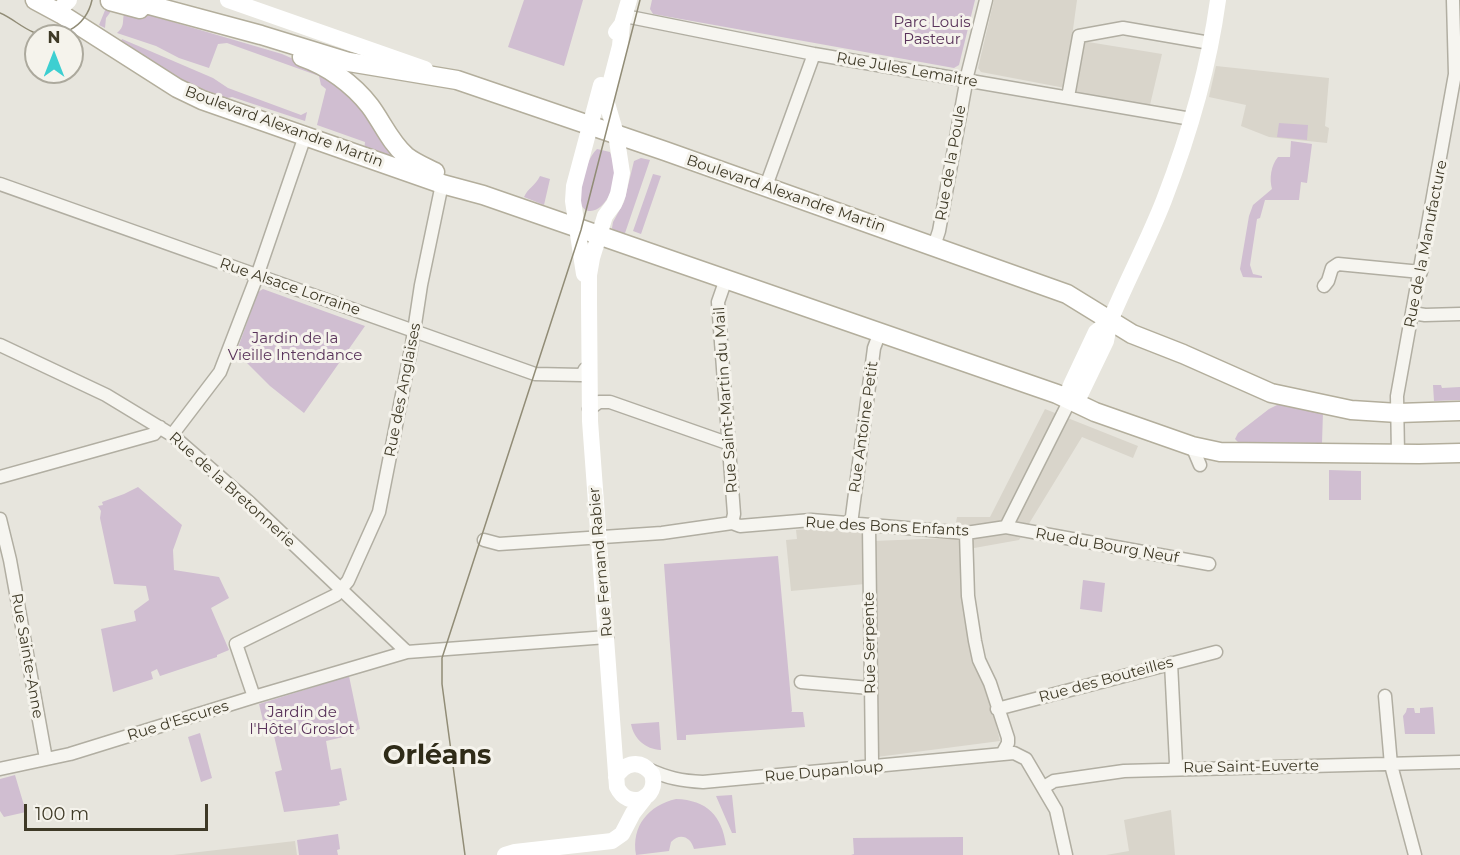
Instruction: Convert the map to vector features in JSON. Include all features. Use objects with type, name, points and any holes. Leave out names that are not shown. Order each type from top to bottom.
[{"type":"main road","name":"Boulevard Alexandre Martin","points":[[35,0],[64,6],[177,88],[202,100],[880,332],[1192,446],[1220,452],[1460,453]]},
{"type":"main road","name":"Boulevard Alexandre Martin","points":[[131,0],[261,35],[349,62],[457,80],[587,120],[616,134],[1067,294],[1132,334],[1271,393],[1351,410],[1460,411]]},
{"type":"main road","name":"Boulevard Alexandre Martin","points":[[110,1],[266,44],[312,61],[352,87],[369,105],[393,142],[405,155],[483,195]]},
{"type":"street","name":"Boulevard Alexandre Martin","points":[[228,0],[457,80]]},
{"type":"street","points":[[243,0],[315,25],[334,37]]},
{"type":"street","name":"Rue de la Poule","points":[[934,246],[939,231],[966,80],[986,0]]},
{"type":"street","points":[[1006,527],[1070,400],[1079,397],[1106,341],[1110,321],[1164,200],[1191,119],[1218,0]]},
{"type":"street","name":"Rue de la Manufacture","points":[[1398,454],[1392,409],[1421,272],[1458,74],[1453,0]]},
{"type":"street","points":[[594,405],[584,378],[584,269],[576,228],[574,186],[587,120],[614,35],[625,13]]},
{"type":"street","points":[[594,405],[589,348],[589,275],[605,216],[614,204],[622,173],[616,134],[606,100],[620,46],[625,13]]},
{"type":"street","name":"Rue Jules Lemaitre","points":[[625,13],[814,54],[1191,119]]},
{"type":"street","points":[[1068,97],[1079,36],[1123,28],[1210,43]]},
{"type":"street","points":[[766,186],[814,54]]},
{"type":"street","points":[[172,435],[220,372],[257,276],[305,136]]},
{"type":"street","name":"Rue Alsace Lorraine","points":[[0,184],[535,374],[584,378]]},
{"type":"street","name":"Rue des Anglaises","points":[[341,589],[348,581],[379,512],[442,184]]},
{"type":"street","points":[[576,228],[605,216]]},
{"type":"street","points":[[594,405],[593,273],[599,255],[606,246],[617,242]]},
{"type":"street","points":[[1324,286],[1332,268],[1338,264],[1421,272]]},
{"type":"street","name":"Rue Saint-Martin du Mail","points":[[726,279],[718,302],[727,443],[736,525]]},
{"type":"street","points":[[1412,313],[1460,314]]},
{"type":"street","name":"Rue Antoine Petit","points":[[851,524],[874,348],[880,332]]},
{"type":"street","name":"Rue de la Bretonnerie","points":[[0,345],[106,395],[157,430],[172,435],[220,476],[407,652]]},
{"type":"street","points":[[594,405],[610,402],[727,443]]},
{"type":"street","name":"Rue Fernand Rabier","points":[[594,405],[599,537],[618,784],[619,824],[615,838]]},
{"type":"street","points":[[0,477],[157,430]]},
{"type":"street","points":[[1192,446],[1200,465]]},
{"type":"street","name":"Rue Sainte-Anne","points":[[0,519],[46,759]]},
{"type":"street","name":"Rue des Bons Enfants","points":[[484,540],[499,544],[811,520],[966,533],[1006,527]]},
{"type":"street","name":"Rue Serpente","points":[[869,526],[872,761]]},
{"type":"street","name":"Rue du Bourg Neuf","points":[[1006,527],[1209,564]]},
{"type":"street","points":[[966,533],[968,596],[972,626],[979,660],[990,683],[1008,738],[1002,754],[1020,755],[1026,759],[1044,787],[1056,810],[1066,855]]},
{"type":"street","points":[[254,697],[236,648],[238,642],[336,595],[341,589]]},
{"type":"street","name":"Rue d'Escures","points":[[0,770],[93,747],[407,652],[607,637]]},
{"type":"street","name":"Rue des Bouteilles","points":[[997,709],[1215,652]]},
{"type":"street","points":[[1171,663],[1176,763],[1174,769]]},
{"type":"street","points":[[801,682],[870,688]]},
{"type":"street","points":[[1385,696],[1391,765],[1415,855]]},
{"type":"street","name":"Rue Fernand Rabier","points":[[612,716],[621,741],[644,767]]},
{"type":"street","name":"Rue Dupanloup","points":[[644,767],[664,777],[703,782],[1002,754]]},
{"type":"street","name":"Rue Saint-Euverte","points":[[1044,787],[1054,781],[1124,771],[1460,762]]},
{"type":"street","points":[[510,853],[601,843],[612,841],[622,834],[633,813],[652,791],[654,786],[654,780],[644,767],[629,764],[624,767],[618,784],[623,796],[633,801],[644,799]]},
{"type":"shaded area","points":[[994,0],[1077,0],[1065,88],[981,72],[978,68]]},
{"type":"shaded area","points":[[1082,41],[1162,54],[1150,105],[1075,93]]},
{"type":"shaded area","points":[[1216,66],[1329,78],[1325,126],[1329,128],[1327,143],[1269,137],[1241,126],[1246,105],[1209,97]]},
{"type":"shaded area","points":[[1045,409],[1138,446],[1133,458],[1082,437],[1019,540],[963,550],[961,589],[964,590],[971,647],[991,705],[1000,741],[877,757],[874,541],[947,538],[960,541],[955,528],[957,517],[990,517]]},
{"type":"shaded area","points":[[819,528],[861,532],[864,536],[865,584],[791,591],[786,540],[797,539],[796,530]]},
{"type":"shaded area","points":[[1171,810],[1175,855],[1106,855],[1129,851],[1124,820]]},
{"type":"shaded area","points":[[295,841],[297,855],[173,855]]},
{"type":"green space","points":[[524,0],[583,0],[564,66],[508,47]]},
{"type":"green space","name":"Parc Louis Pasteur","points":[[652,0],[975,0],[959,65],[954,68],[653,14],[650,9]]},
{"type":"green space","points":[[108,3],[282,54],[328,74],[362,104],[406,165],[364,152],[365,142],[317,125],[326,89],[321,85],[319,76],[227,43],[218,44],[209,68],[179,58],[156,46],[117,33],[122,26],[124,14],[112,10],[106,18],[105,28],[99,25]]},
{"type":"green space","points":[[122,39],[213,78],[228,88],[301,115],[307,112],[305,121],[232,97],[219,100],[202,95],[118,46]]},
{"type":"green space","points":[[1279,123],[1308,125],[1307,140],[1277,137]]},
{"type":"green space","points":[[1291,141],[1312,144],[1307,183],[1301,182],[1299,200],[1265,200],[1260,218],[1257,219],[1250,265],[1253,274],[1262,276],[1262,278],[1243,277],[1240,269],[1249,216],[1253,205],[1272,189],[1271,172],[1278,157],[1290,157]]},
{"type":"green space","points":[[597,149],[610,152],[614,168],[613,186],[608,198],[593,211],[586,210],[581,205],[580,194],[587,165]]},
{"type":"green space","points":[[641,158],[650,160],[624,236],[614,233],[613,222],[624,202],[634,161]]},
{"type":"green space","points":[[653,174],[661,176],[641,234],[633,231]]},
{"type":"green space","points":[[540,176],[550,179],[544,205],[524,197]]},
{"type":"green space","name":"Jardin de la Vieille Intendance","points":[[263,289],[365,326],[304,413],[270,386],[243,359],[235,356],[258,292]]},
{"type":"green space","points":[[1433,385],[1441,385],[1442,388],[1460,387],[1460,400],[1434,401]]},
{"type":"green space","points":[[1279,404],[1323,412],[1322,443],[1238,442],[1235,439],[1238,433]]},
{"type":"green space","points":[[1329,470],[1361,471],[1361,500],[1329,500]]},
{"type":"green space","points":[[138,487],[182,525],[173,550],[174,570],[219,577],[229,598],[211,608],[229,650],[217,657],[160,676],[157,669],[151,672],[153,679],[113,692],[101,629],[136,621],[134,611],[149,600],[146,586],[114,584],[100,518],[101,511],[98,506],[103,505],[102,502]]},
{"type":"green space","points":[[778,556],[791,712],[803,712],[805,727],[686,735],[686,740],[677,740],[664,564]]},
{"type":"green space","points":[[1083,580],[1105,583],[1102,612],[1080,609]]},
{"type":"green space","name":"Jardin de l'Hôtel Groslot","points":[[349,676],[360,729],[356,734],[326,741],[331,770],[341,768],[347,800],[339,802],[340,805],[336,806],[284,812],[275,772],[282,770],[271,723],[264,725],[259,704]]},
{"type":"green space","points":[[1433,707],[1435,734],[1405,734],[1403,716],[1407,708],[1414,708],[1415,713],[1420,713],[1420,708]]},
{"type":"green space","points":[[659,722],[661,750],[650,748],[641,742],[631,724]]},
{"type":"green space","points":[[200,733],[212,778],[201,782],[188,737]]},
{"type":"green space","points":[[15,775],[26,812],[4,817],[0,811],[0,779]]},
{"type":"green space","points":[[732,795],[736,833],[732,833],[716,796]]},
{"type":"green space","points":[[676,799],[696,803],[711,812],[721,826],[726,845],[694,849],[688,839],[678,837],[671,842],[669,851],[636,855],[636,835],[644,818],[658,806]]},
{"type":"green space","points":[[338,834],[340,849],[337,850],[338,855],[299,855],[297,840]]},
{"type":"green space","points":[[963,837],[963,855],[851,855],[854,854],[853,838]]},
{"type":"tram line","points":[[0,13],[33,32],[52,35],[78,25],[89,10],[92,0]]},
{"type":"tram line","points":[[465,855],[442,684],[442,658],[581,230],[640,0]]},
{"type":"district","name":"Orléans","points":[[437,756]]}]
